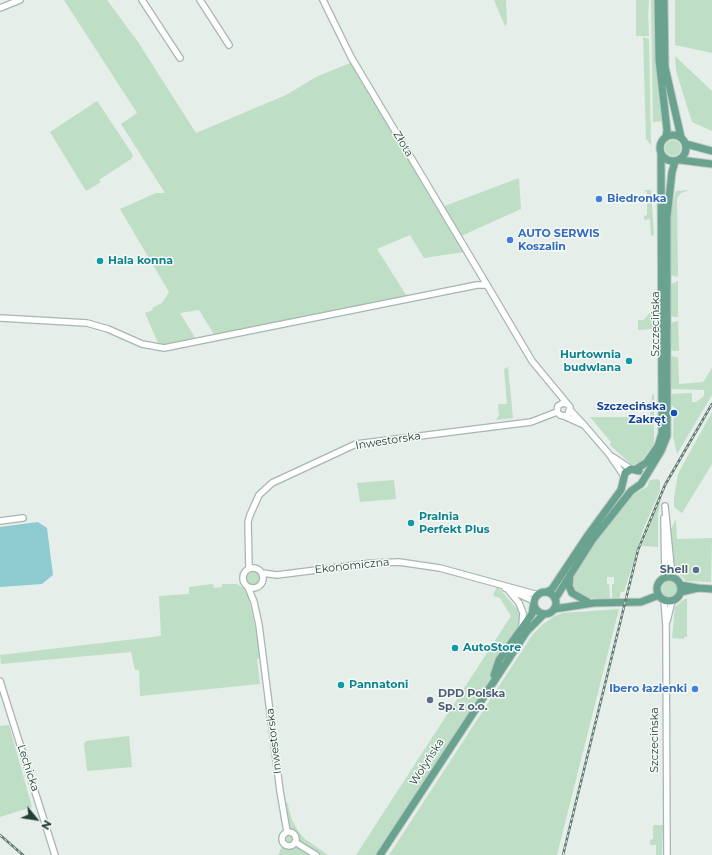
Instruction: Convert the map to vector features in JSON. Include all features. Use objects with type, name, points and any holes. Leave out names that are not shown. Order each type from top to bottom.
[{"type":"main road","points":[[658,0],[659,66],[667,130],[666,137],[660,146],[661,154],[667,160],[712,164]]},
{"type":"main road","points":[[664,0],[665,67],[681,137],[686,144],[686,154],[678,161]]},
{"type":"main road","points":[[666,137],[675,135],[681,137]]},
{"type":"main road","points":[[686,144],[712,151]]},
{"type":"main road","name":"Szczecińska","points":[[633,469],[646,463],[658,446],[662,433],[661,154]]},
{"type":"main road","name":"Szczecińska","points":[[643,480],[664,446],[668,429],[667,217],[672,172],[678,161]]},
{"type":"main road","points":[[633,469],[641,473],[643,480],[640,486],[636,488],[593,539],[570,572],[555,600],[554,608],[551,612],[544,614],[536,609],[536,599],[552,589],[588,535],[617,496],[627,472],[633,469]]},
{"type":"main road","points":[[624,478],[627,486],[636,488]]},
{"type":"main road","points":[[570,572],[569,586],[572,593],[591,603]]},
{"type":"main road","points":[[660,595],[659,582],[668,577],[680,585],[712,589]]},
{"type":"main road","points":[[680,585],[681,592]]},
{"type":"main road","points":[[555,600],[591,603],[633,602],[660,595],[672,601],[681,592],[698,588]]},
{"type":"main road","points":[[547,592],[552,594],[555,600]]},
{"type":"main road","name":"Wołyńska","points":[[492,683],[499,660],[532,614],[536,599]]},
{"type":"main road","points":[[554,608],[591,603]]},
{"type":"main road","name":"Wołyńska","points":[[380,854],[527,631],[544,614]]},
{"type":"street","points":[[0,8],[20,0]]},
{"type":"street","points":[[142,0],[180,58]]},
{"type":"street","points":[[200,0],[229,46]]},
{"type":"street","name":"Złota","points":[[323,0],[351,56],[532,361],[567,404]]},
{"type":"street","points":[[0,318],[87,323],[108,329],[142,344],[164,348],[469,287],[487,285]]},
{"type":"street","points":[[554,389],[557,410],[564,416],[584,425]]},
{"type":"street","points":[[557,410],[561,403],[567,404],[570,410],[610,454],[624,478]]},
{"type":"street","name":"Inwestorska","points":[[249,568],[250,547],[248,522],[253,506],[265,488],[272,483],[347,448],[369,442],[531,422],[557,410]]},
{"type":"street","points":[[564,416],[568,414],[570,410]]},
{"type":"street","points":[[610,454],[633,469]]},
{"type":"street","points":[[665,508],[668,577]]},
{"type":"street","points":[[0,521],[23,518]]},
{"type":"street","name":"Inwestorska","points":[[250,547],[257,568]]},
{"type":"street","name":"Ekonomiczna","points":[[262,573],[276,575],[372,563],[400,562],[440,568],[497,584],[536,599]]},
{"type":"street","points":[[249,568],[257,568],[262,573],[263,581],[260,586],[255,588],[248,587],[242,578],[244,572],[249,568]]},
{"type":"street","name":"Ekonomiczna","points":[[263,581],[276,575]]},
{"type":"street","name":"Ekonomiczna","points":[[497,584],[509,591],[536,599]]},
{"type":"street","name":"Inwestorska","points":[[248,587],[254,602],[264,659],[280,791],[287,832]]},
{"type":"street","name":"Inwestorska","points":[[254,602],[255,588]]},
{"type":"street","points":[[509,591],[519,603],[523,613],[522,626]]},
{"type":"street","name":"Szczecińska","points":[[660,595],[666,625],[667,855]]},
{"type":"street","name":"Szczecińska","points":[[666,625],[672,601]]},
{"type":"street","name":"Lechicka","points":[[0,682],[55,855]]},
{"type":"street","points":[[287,832],[294,835],[295,842],[290,846],[284,844],[282,838],[287,832]]},
{"type":"street","points":[[295,842],[316,855]]},
{"type":"green space","points":[[64,0],[107,0],[138,42],[196,133],[286,95],[316,77],[355,61],[442,207],[519,178],[521,209],[461,236],[464,252],[424,258],[410,235],[377,249],[408,298],[215,336],[199,310],[180,313],[196,339],[163,346],[158,343],[145,313],[153,310],[152,308],[162,303],[169,292],[120,209],[156,193],[165,193],[121,124],[137,113]]},
{"type":"green space","points":[[494,0],[506,0],[507,24],[505,26]]},
{"type":"green space","points":[[636,0],[649,0],[649,36],[636,36]]},
{"type":"green space","points":[[651,0],[656,0],[664,121],[653,122]]},
{"type":"green space","points":[[675,0],[712,0],[712,53],[675,45]]},
{"type":"green space","points":[[643,37],[649,39],[651,145],[646,139]]},
{"type":"green space","points":[[675,56],[712,91],[712,131],[692,122],[676,71]]},
{"type":"green space","points":[[97,101],[133,155],[131,159],[99,180],[101,182],[86,191],[50,132]]},
{"type":"green space","points":[[670,140],[676,140],[681,145],[679,154],[676,156],[670,156],[665,151],[665,145]]},
{"type":"green space","points":[[644,190],[651,190],[654,236],[651,235],[650,219],[644,220],[644,216],[647,215],[647,192]]},
{"type":"green space","points":[[690,190],[681,193],[677,198],[678,277],[670,275],[669,216],[676,191]]},
{"type":"green space","points":[[678,281],[678,317],[673,317],[669,313],[669,285]]},
{"type":"green space","points":[[653,308],[653,329],[638,330],[638,320],[644,320]]},
{"type":"green space","points":[[678,321],[679,351],[673,351],[670,348],[669,325]]},
{"type":"green space","points":[[674,355],[674,357],[678,357],[679,384],[703,382],[712,368],[712,395],[677,454],[673,436],[674,406],[672,406],[670,397],[672,394],[690,393],[692,394],[692,402],[696,402],[704,396],[704,390],[671,389],[670,359]]},
{"type":"green space","points":[[508,367],[513,418],[496,420],[499,415],[499,404],[507,404],[504,369]]},
{"type":"green space","points":[[654,394],[654,444],[640,463],[632,465],[610,445],[611,442],[590,417],[650,417],[652,395]]},
{"type":"green space","points":[[712,412],[712,464],[682,513],[674,507],[678,474]]},
{"type":"green space","points":[[658,479],[660,481],[660,491],[644,527],[624,592],[621,592],[619,600],[612,598],[612,584],[614,584],[614,577],[607,577],[610,598],[607,600],[583,597],[574,592],[571,580],[592,545],[633,495],[647,487],[650,480]]},
{"type":"green space","points":[[394,480],[396,499],[360,502],[357,483]]},
{"type":"green space","points":[[661,496],[658,515],[658,547],[642,546]]},
{"type":"green space","points":[[676,519],[677,539],[712,538],[711,582],[686,581],[677,572],[676,566],[673,567],[670,531]]},
{"type":"green space","points":[[250,570],[256,570],[261,575],[259,584],[256,586],[250,586],[245,581],[245,575]]},
{"type":"green space","points":[[670,581],[676,583],[678,589],[676,595],[670,597],[664,595],[662,589],[664,583]]},
{"type":"green space","points":[[213,584],[214,588],[222,587],[222,584],[237,584],[247,591],[262,658],[257,659],[260,684],[140,696],[139,670],[135,670],[131,652],[1,664],[0,655],[161,636],[159,596],[189,594],[189,587]]},
{"type":"green space","points":[[497,586],[518,610],[521,623],[491,680],[376,855],[356,855],[511,616],[500,598],[493,596]]},
{"type":"green space","points":[[687,599],[687,637],[684,637],[684,639],[672,638],[675,607]]},
{"type":"green space","points":[[619,609],[557,855],[389,855],[533,634],[543,624],[555,616],[563,613]]},
{"type":"green space","points":[[9,725],[32,807],[0,817],[0,726]]},
{"type":"green space","points":[[129,736],[132,767],[87,771],[84,744],[86,741]]},
{"type":"green space","points":[[287,802],[292,820],[298,831],[305,839],[328,855],[278,855],[287,833],[284,803]]},
{"type":"green space","points":[[654,825],[663,825],[662,855],[656,855],[656,845],[650,845],[650,840],[653,839],[653,827]]},
{"type":"water","points":[[38,522],[47,528],[53,575],[42,584],[0,587],[0,527]]},
{"type":"railway","points":[[563,855],[638,550],[665,485],[712,404]]},
{"type":"railway","points":[[0,835],[23,855]]},
{"type":"place","name":"Biedronka","points":[[599,199]]},
{"type":"place","name":"AUTO SERWIS Koszalin","points":[[510,240]]},
{"type":"place","name":"Hala konna","points":[[100,261]]},
{"type":"place","name":"Hurtownia budwlana","points":[[629,361]]},
{"type":"place","name":"Szczecińska Zakręt","points":[[674,413]]},
{"type":"place","name":"Pralnia Perfekt Plus","points":[[411,523]]},
{"type":"place","name":"Shell","points":[[696,570]]},
{"type":"place","name":"AutoStore","points":[[455,648]]},
{"type":"place","name":"Pannatoni","points":[[341,685]]},
{"type":"place","name":"Ibero łazienki","points":[[695,689]]},
{"type":"place","name":"DPD Polska Sp. z o.o.","points":[[430,700]]}]
